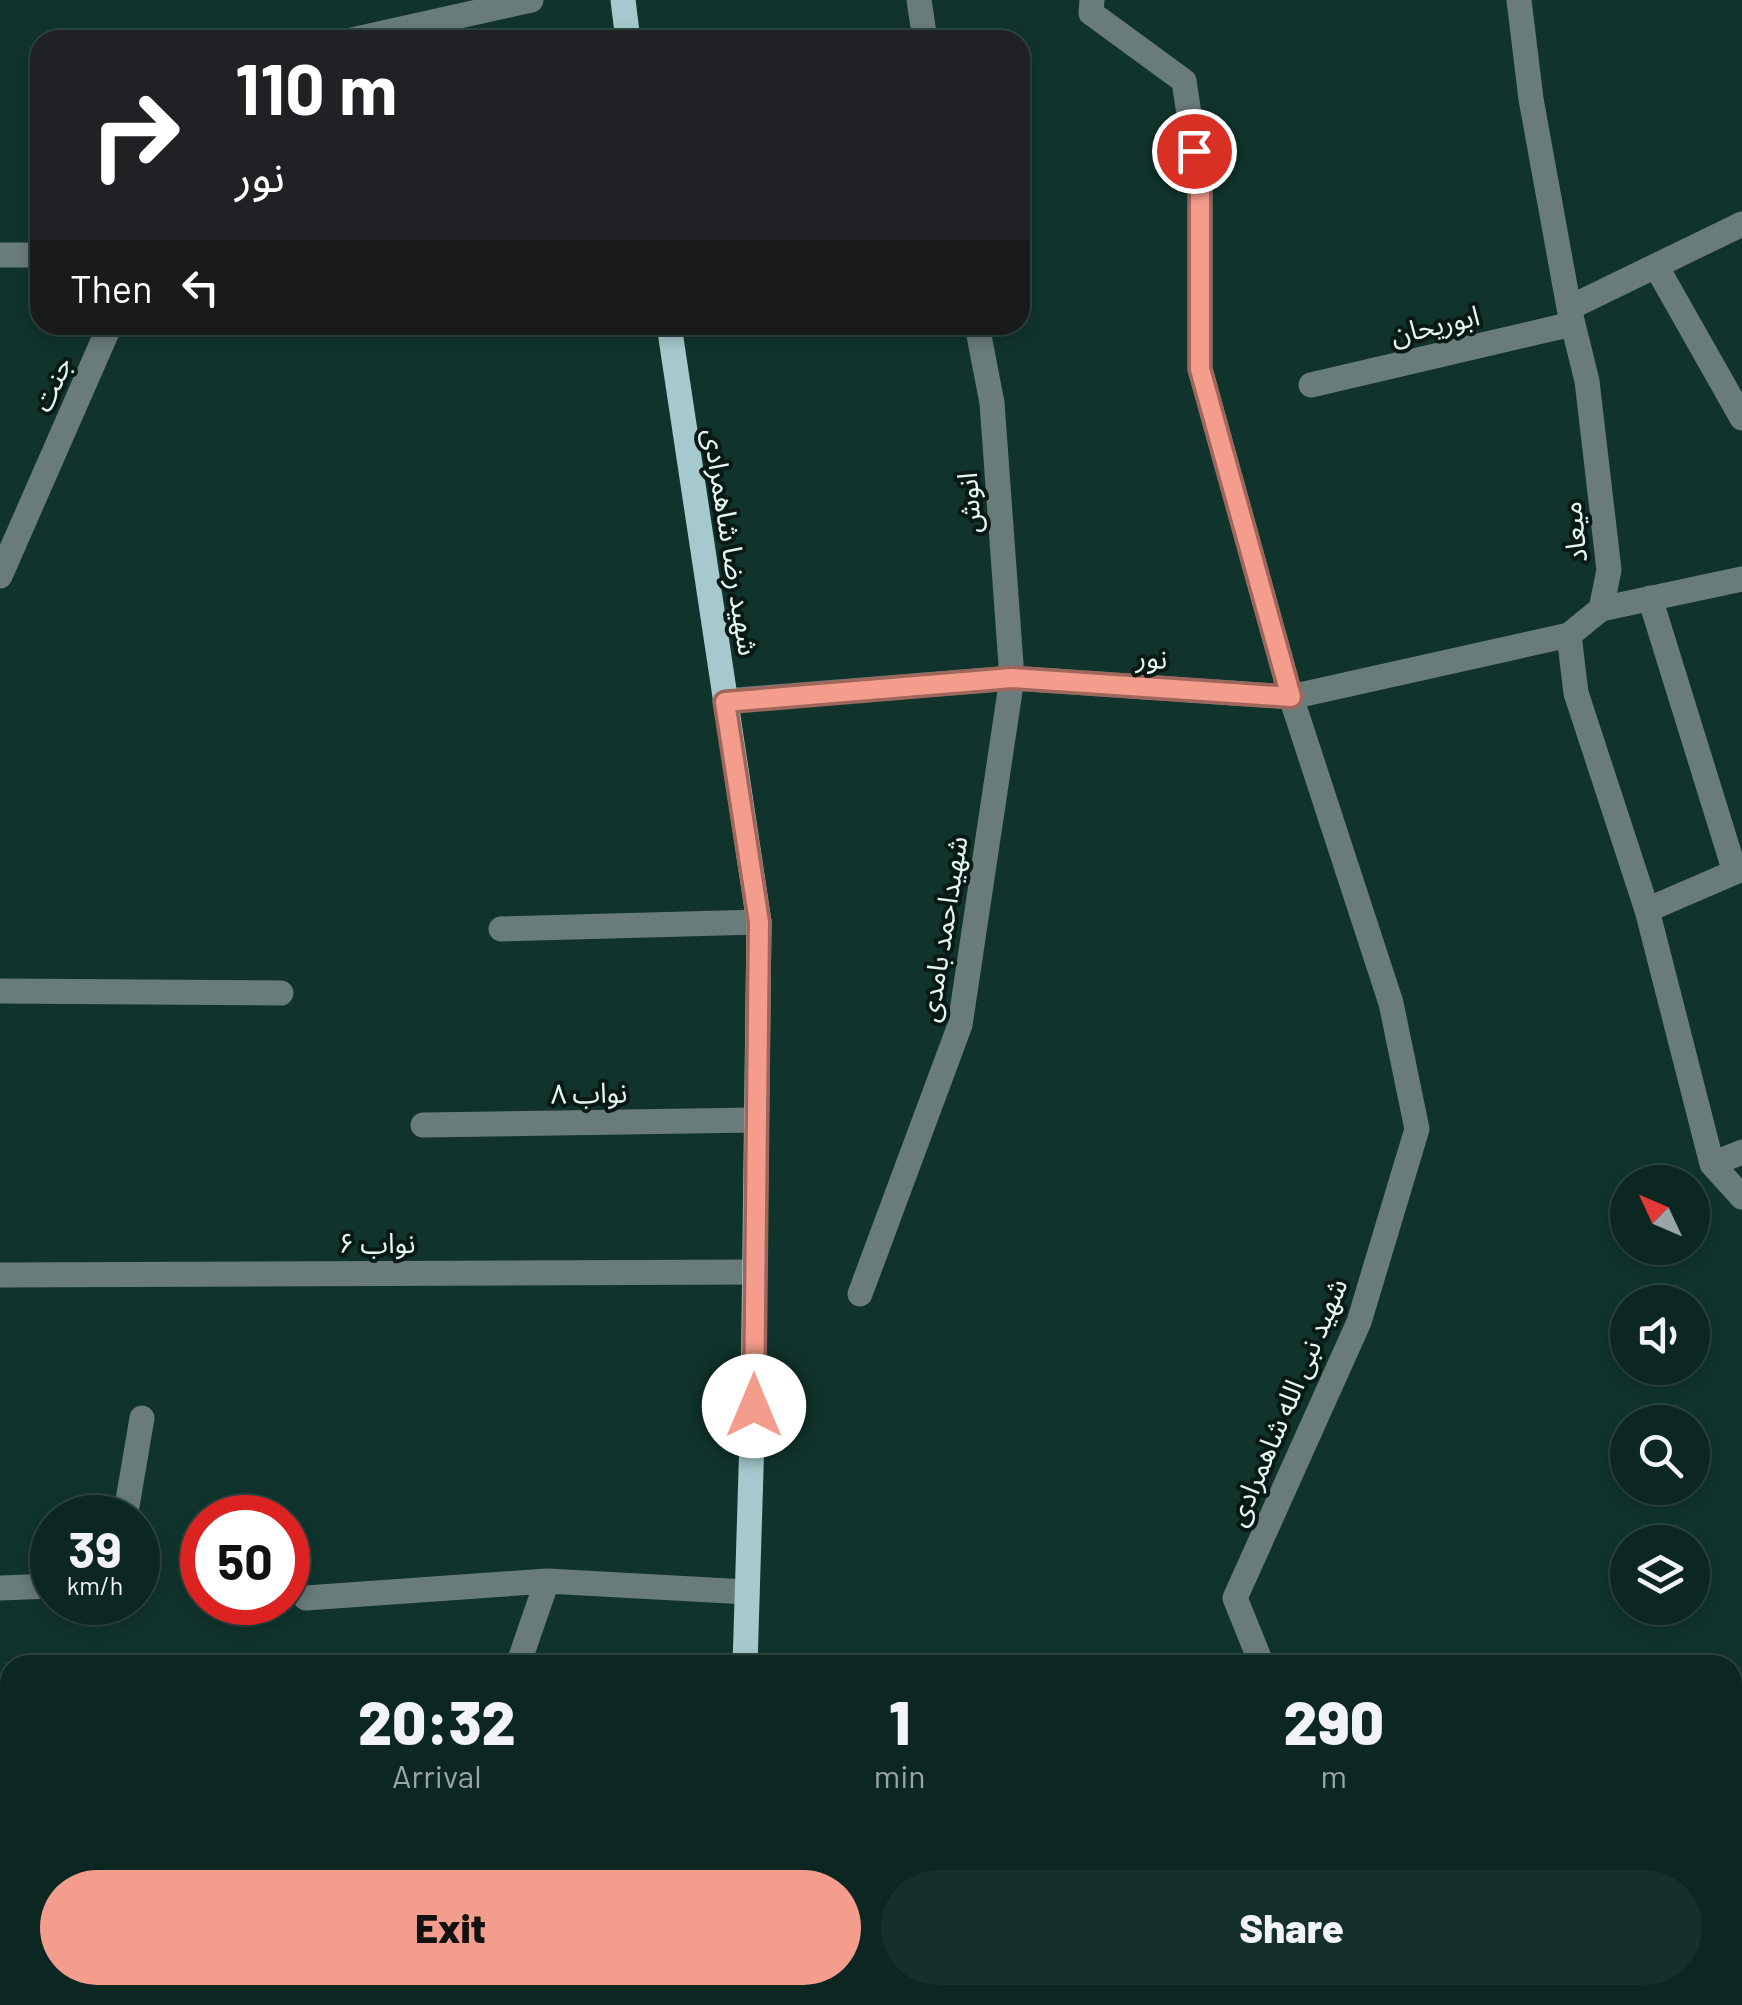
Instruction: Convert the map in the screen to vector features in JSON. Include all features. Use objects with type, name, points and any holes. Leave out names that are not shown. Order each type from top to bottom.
[{"type":"main road","points":[[622,0],[626,30]]},
{"type":"main road","name":"شهید رضا شاهمرادی","points":[[670,335],[759,922],[745,1655]]},
{"type":"street","points":[[396,30],[530,0]]},
{"type":"street","points":[[919,0],[924,30]]},
{"type":"street","name":"شهید نبی الله شاهمرادی","points":[[1092,0],[1091,14],[1184,81],[1200,186],[1200,369],[1291,697],[1391,1003],[1417,1129],[1359,1322],[1235,1598],[1258,1655]]},
{"type":"street","name":"میعاد","points":[[1519,0],[1530,99],[1570,316],[1587,381],[1609,570],[1601,609]]},
{"type":"street","name":"ابوریحان","points":[[1311,385],[1570,316],[1656,266],[1742,224]]},
{"type":"street","points":[[0,254],[30,255]]},
{"type":"street","points":[[1656,266],[1742,418]]},
{"type":"street","name":"جنت","points":[[0,576],[106,335]]},
{"type":"street","name":"انوش","points":[[979,335],[992,404],[1012,678]]},
{"type":"street","points":[[1742,579],[1601,609],[1568,635],[1576,693],[1648,910],[1712,1164],[1742,1197]]},
{"type":"street","points":[[1648,910],[1734,872],[1650,598]]},
{"type":"street","name":"نور","points":[[725,702],[1012,678],[1291,697],[1568,635]]},
{"type":"street","name":"شهیداحمد بامدی","points":[[860,1294],[960,1025],[1012,678]]},
{"type":"street","points":[[501,928],[759,922]]},
{"type":"street","points":[[0,992],[281,992]]},
{"type":"street","name":"نواب ۸","points":[[423,1125],[756,1120]]},
{"type":"street","points":[[1712,1164],[1742,1152]]},
{"type":"street","name":"نواب ۶","points":[[0,1274],[754,1272]]},
{"type":"street","points":[[130,1495],[142,1418]]},
{"type":"street","points":[[522,1655],[548,1581]]},
{"type":"street","points":[[310,1598],[548,1581],[747,1592]]},
{"type":"street","points":[[0,1588],[30,1587]]},
{"type":"route","points":[[754,1406],[759,922],[725,702],[1012,678],[1291,697],[1200,369],[1200,186],[1194,151]]}]
